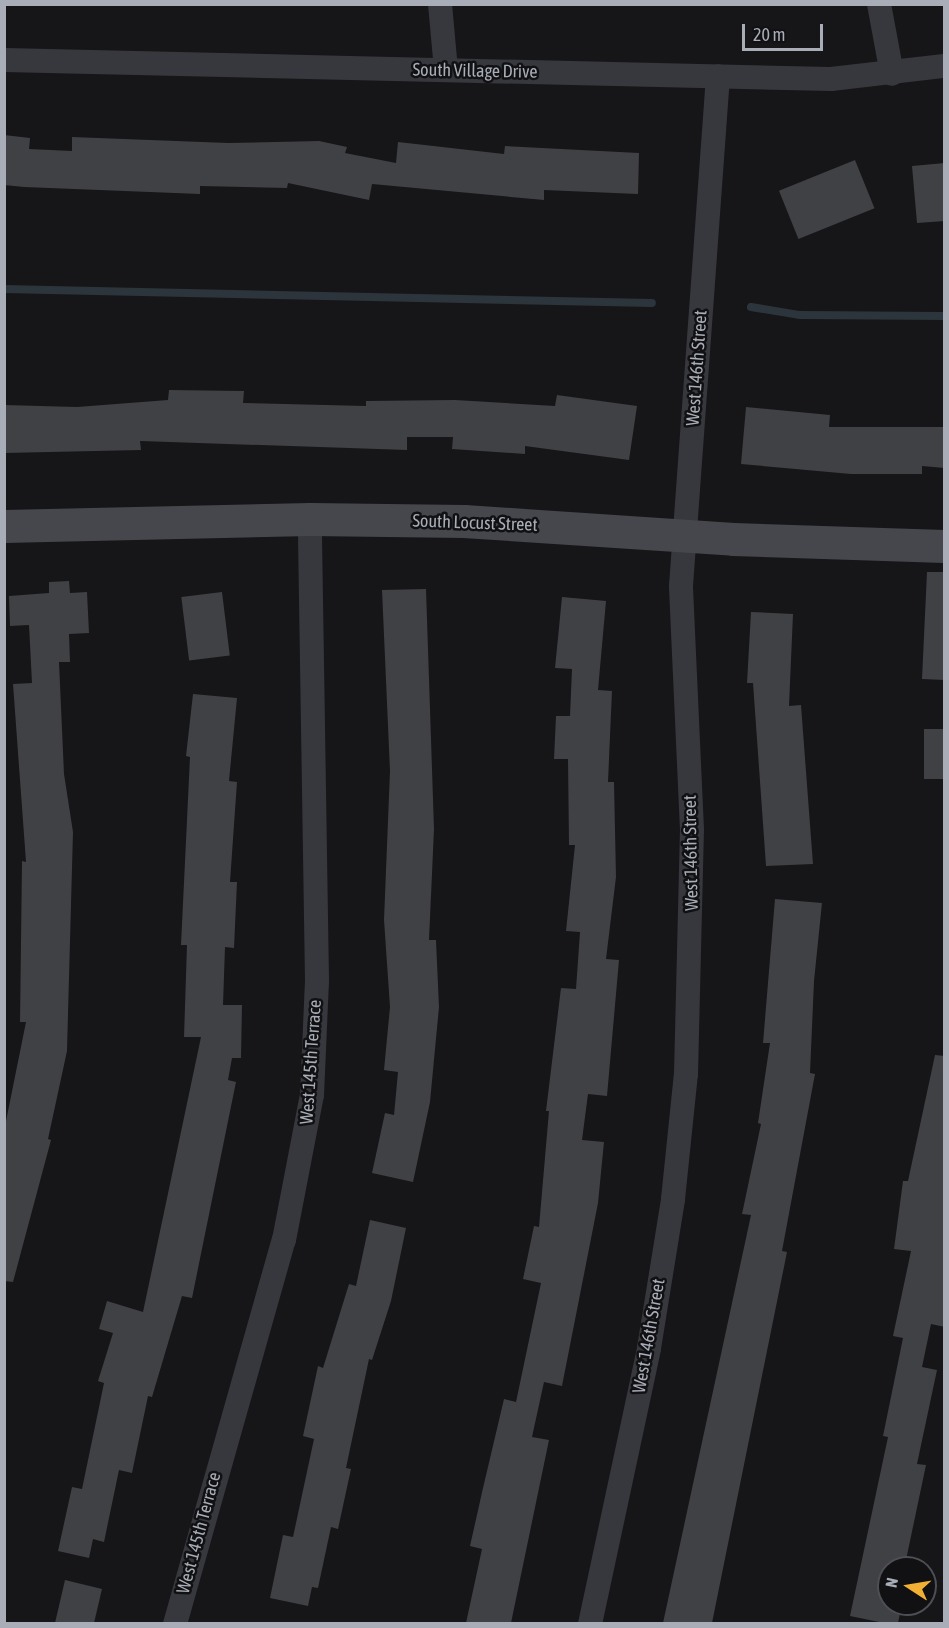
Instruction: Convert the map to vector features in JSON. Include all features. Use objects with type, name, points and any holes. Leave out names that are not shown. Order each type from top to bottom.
[{"type":"street","points":[[440,4],[446,70]]},
{"type":"street","points":[[879,4],[892,74]]},
{"type":"street","name":"South Village Drive","points":[[4,60],[831,79],[892,74],[945,66]]},
{"type":"street","name":"West 146th Street","points":[[590,1623],[649,1348],[673,1199],[686,1074],[692,830],[681,650],[684,534],[718,76]]},
{"type":"street","name":"South Locust Street","points":[[4,526],[310,519],[464,521],[945,546]]},
{"type":"street","name":"West 145th Terrace","points":[[175,1623],[284,1240],[312,1095],[317,981],[310,519]]},
{"type":"building","points":[[4,135],[30,138],[29,149],[72,151],[72,137],[228,143],[319,141],[347,147],[345,153],[396,163],[398,142],[504,154],[505,146],[639,153],[638,194],[544,190],[544,200],[372,184],[369,200],[288,183],[287,188],[200,186],[200,194],[24,187],[4,185]]},
{"type":"building","points":[[855,160],[874,208],[798,239],[779,191]]},
{"type":"building","points":[[945,163],[945,221],[917,223],[912,166]]},
{"type":"building","points":[[169,390],[244,391],[243,403],[366,406],[366,401],[455,400],[555,406],[557,395],[637,406],[629,460],[525,446],[525,454],[452,449],[453,437],[407,437],[407,450],[140,441],[141,450],[4,453],[4,405],[77,407],[168,400]]},
{"type":"building","points":[[746,407],[830,415],[829,427],[945,427],[945,468],[922,466],[922,474],[851,474],[741,464]]},
{"type":"building","points":[[927,572],[945,572],[945,680],[922,679]]},
{"type":"building","points":[[69,581],[70,593],[87,592],[89,633],[69,634],[70,662],[59,662],[64,774],[73,832],[67,1051],[48,1139],[51,1140],[13,1282],[4,1281],[4,1131],[26,1022],[20,1022],[22,861],[26,862],[13,684],[32,683],[29,625],[10,626],[9,596],[49,593],[49,582]]},
{"type":"building","points":[[426,589],[434,829],[429,940],[436,940],[439,1007],[430,1102],[413,1182],[372,1173],[385,1113],[394,1115],[398,1072],[384,1070],[390,1007],[384,920],[390,771],[382,590]]},
{"type":"building","points":[[222,592],[230,656],[189,661],[181,597]]},
{"type":"building","points":[[562,597],[606,601],[598,690],[612,691],[608,782],[614,782],[616,877],[606,959],[619,960],[607,1096],[588,1094],[582,1140],[604,1142],[598,1203],[562,1386],[544,1382],[532,1437],[549,1440],[511,1623],[466,1623],[482,1549],[470,1546],[504,1399],[516,1402],[541,1283],[523,1279],[534,1226],[539,1227],[549,1111],[546,1111],[561,988],[576,989],[580,932],[566,931],[575,845],[569,845],[568,759],[554,759],[556,716],[570,716],[572,669],[555,668]]},
{"type":"building","points":[[751,612],[793,614],[789,706],[801,705],[813,864],[766,866],[753,683],[747,683]]},
{"type":"building","points":[[193,694],[237,698],[229,781],[237,782],[230,882],[237,882],[234,948],[225,947],[223,1005],[242,1005],[241,1058],[232,1058],[228,1080],[236,1082],[192,1298],[182,1296],[152,1397],[148,1396],[132,1473],[119,1470],[104,1542],[93,1539],[89,1558],[58,1551],[72,1487],[82,1489],[104,1383],[98,1381],[113,1333],[99,1329],[107,1301],[143,1312],[201,1037],[184,1037],[187,945],[181,945],[190,757],[186,756]]},
{"type":"building","points":[[924,729],[944,729],[944,779],[924,779]]},
{"type":"building","points":[[775,899],[822,903],[814,981],[810,1073],[815,1074],[782,1251],[787,1252],[712,1623],[663,1623],[751,1215],[742,1214],[761,1124],[758,1123],[770,1043],[763,1043]]},
{"type":"building","points":[[935,1055],[945,1056],[945,1327],[931,1324],[922,1367],[937,1370],[917,1464],[926,1465],[907,1556],[877,1556],[877,1616],[899,1616],[898,1623],[884,1623],[850,1616],[888,1437],[883,1436],[903,1338],[893,1336],[911,1251],[894,1249],[903,1181],[908,1181]]},
{"type":"building","points":[[370,1220],[406,1228],[391,1301],[372,1360],[369,1359],[346,1468],[351,1469],[338,1529],[331,1527],[318,1588],[312,1587],[308,1606],[270,1598],[283,1535],[293,1537],[314,1439],[303,1436],[318,1366],[323,1368],[349,1284],[356,1286]]},
{"type":"building","points":[[65,1580],[102,1589],[94,1623],[55,1623]]},
{"type":"waterway","points":[[4,289],[652,303]]},
{"type":"waterway","points":[[751,307],[800,315],[944,316]]}]
